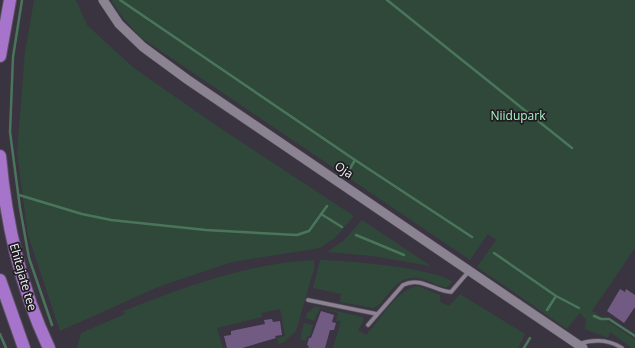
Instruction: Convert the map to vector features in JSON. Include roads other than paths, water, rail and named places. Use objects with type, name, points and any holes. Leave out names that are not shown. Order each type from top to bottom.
[{"type":"highway","points":[[0,56],[10,0]]},
{"type":"highway","name":"Ehitajate tee","points":[[0,156],[10,231],[20,273],[34,313],[49,348]]},
{"type":"highway","name":"Ehitajate tee","points":[[0,280],[24,348]]},
{"type":"street","name":"Oja","points":[[103,0],[119,24],[143,47],[581,346]]},
{"type":"lane","points":[[368,325],[399,289],[409,282],[423,282],[439,290],[451,292],[470,270]]},
{"type":"lane","points":[[308,300],[377,314]]},
{"type":"lane","points":[[581,346],[590,340],[604,341],[622,348]]},
{"type":"waterway","points":[[22,0],[13,57],[10,132],[20,208],[29,258],[52,325]]},
{"type":"waterway","points":[[120,0],[355,160],[472,237]]},
{"type":"waterway","points":[[387,0],[572,148]]},
{"type":"waterway","points":[[348,172],[355,160]]},
{"type":"waterway","points":[[19,195],[82,214],[111,220],[206,230],[297,235],[309,231],[327,206]]},
{"type":"waterway","points":[[321,214],[342,227]]},
{"type":"waterway","points":[[356,235],[404,255]]},
{"type":"waterway","points":[[494,253],[556,296],[579,308]]},
{"type":"waterway","points":[[547,310],[556,296]]},
{"type":"waterway","points":[[594,316],[601,319],[609,319],[635,336]]},
{"type":"waterway","points":[[0,334],[6,348]]},
{"type":"waterway","points":[[524,348],[530,338]]},
{"type":"park label","name":"Niidupark","points":[[518,116]]}]
